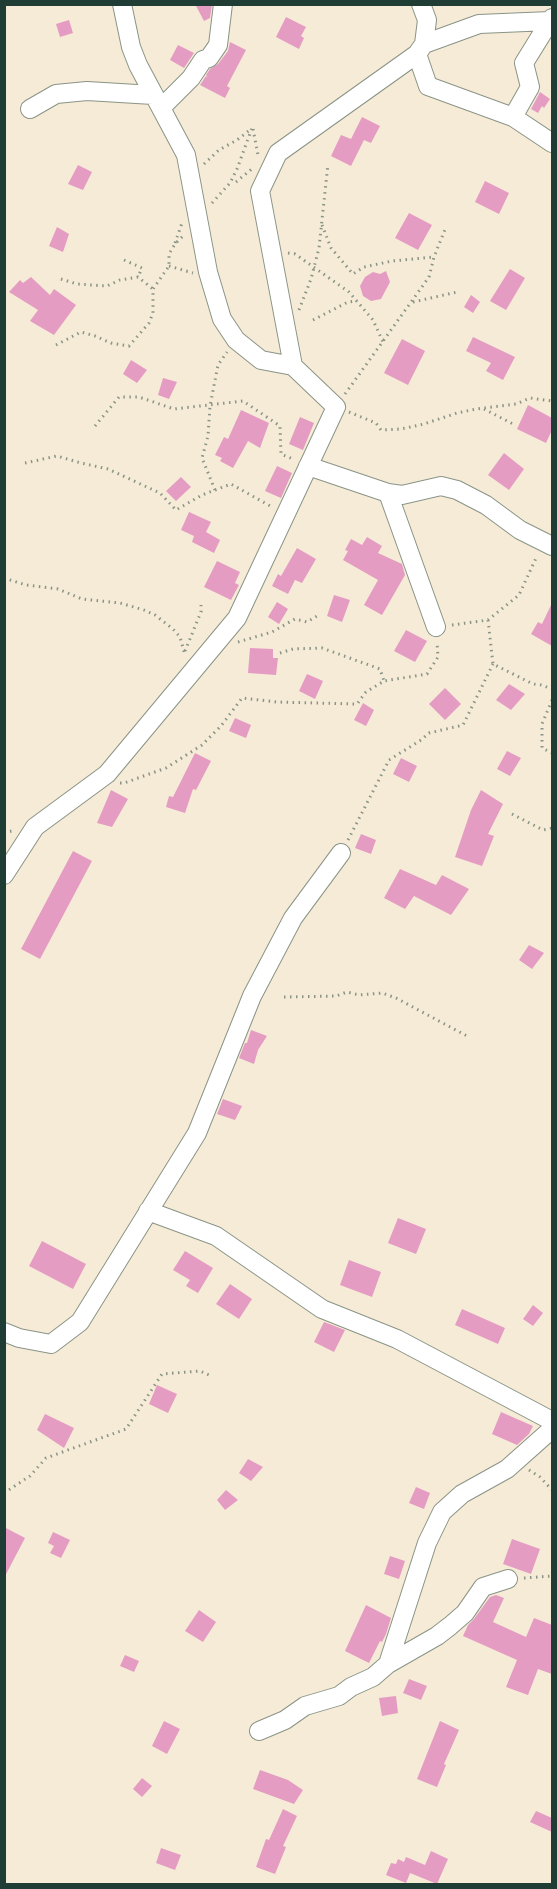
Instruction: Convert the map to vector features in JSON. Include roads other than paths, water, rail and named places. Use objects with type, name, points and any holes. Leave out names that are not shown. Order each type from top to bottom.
[{"type":"street","points":[[4,875],[35,827],[107,774],[237,618],[336,407],[292,366],[261,360],[236,340],[222,319],[208,272],[186,155],[138,65],[131,47],[122,4]]},
{"type":"street","points":[[30,109],[56,94],[87,91],[157,102],[191,78],[203,60],[209,58],[218,45],[223,4]]},
{"type":"street","points":[[420,4],[427,20],[421,49],[428,86],[513,117],[552,143]]},
{"type":"street","points":[[292,366],[260,191],[278,153],[421,49],[479,24],[551,19]]},
{"type":"street","points":[[513,117],[530,87],[524,63],[551,19]]},
{"type":"street","points":[[308,466],[388,493],[402,495],[441,486],[457,490],[486,505],[520,530],[546,543]]},
{"type":"street","points":[[388,493],[436,627]]},
{"type":"street","points":[[4,1332],[19,1338],[51,1344],[80,1322],[197,1133],[252,996],[293,918],[341,853]]},
{"type":"street","points":[[148,1211],[216,1236],[322,1309],[397,1339],[551,1430],[507,1469],[462,1494],[442,1512],[427,1543],[388,1664]]},
{"type":"street","points":[[259,1731],[285,1720],[305,1706],[339,1696],[351,1687],[373,1677],[388,1664],[437,1636],[465,1614],[483,1587],[508,1579]]}]
